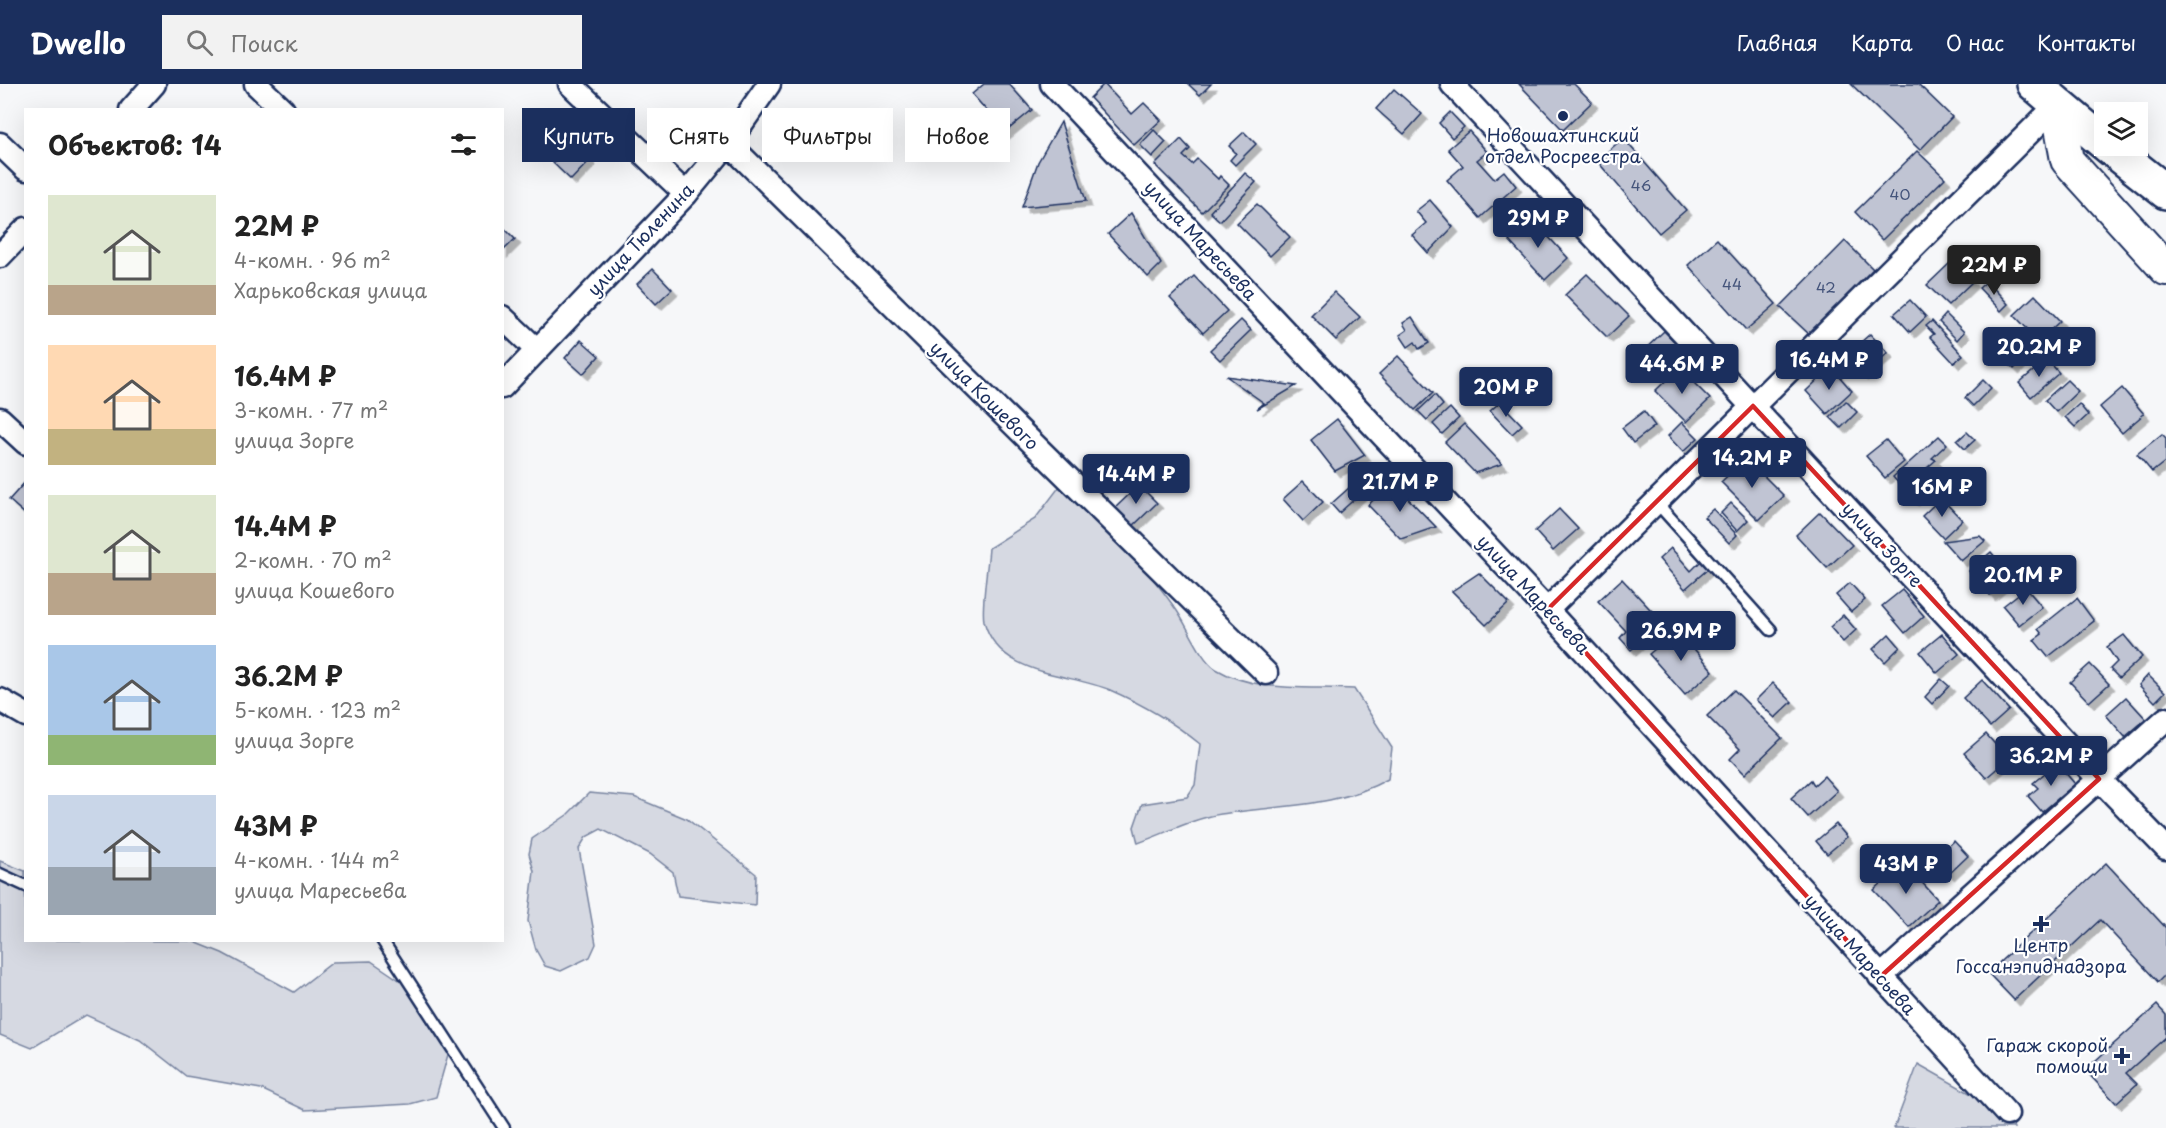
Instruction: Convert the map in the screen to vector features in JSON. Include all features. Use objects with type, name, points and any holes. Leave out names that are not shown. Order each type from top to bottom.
[{"type":"highway","points":[[2046,95],[2094,134]]},
{"type":"highway","points":[[2121,156],[2166,192]]},
{"type":"main road","points":[[2046,95],[2067,160],[2166,269]]},
{"type":"street","points":[[133,108],[154,84]]},
{"type":"street","points":[[256,84],[281,108]]},
{"type":"street","points":[[570,84],[686,194]]},
{"type":"street","name":"улица Тюленина","points":[[750,112],[769,84]]},
{"type":"street","name":"улица Маресьева","points":[[1052,84],[1547,610],[2007,1114]]},
{"type":"street","name":"улица Зорге","points":[[1452,84],[2098,779],[2166,848]]},
{"type":"street","points":[[1547,610],[1753,406],[2046,95]]},
{"type":"street","points":[[0,144],[24,167]]},
{"type":"street","name":"улица Тюленина","points":[[504,385],[686,194],[713,162]]},
{"type":"street","name":"улица Кошевого","points":[[746,162],[1266,673]]},
{"type":"street","points":[[0,256],[24,230]]},
{"type":"street","points":[[504,319],[537,350]]},
{"type":"street","points":[[0,419],[24,441]]},
{"type":"street","points":[[0,700],[24,714]]},
{"type":"street","points":[[1880,977],[2166,719]]},
{"type":"lane","points":[[1656,502],[1771,630]]},
{"type":"lane","points":[[0,874],[24,885]]},
{"type":"lane","points":[[383,942],[504,1128]]},
{"type":"highlighted area","points":[[1753,406],[2099,779],[1880,977],[1547,610]]},
{"type":"shaded area","points":[[1060,486],[1107,527],[1136,558],[1180,615],[1199,650],[1216,669],[1232,677],[1265,685],[1354,689],[1392,748],[1388,779],[1369,788],[1328,800],[1211,816],[1138,843],[1134,827],[1142,804],[1187,797],[1195,785],[1200,744],[1157,714],[1110,690],[1036,670],[1019,663],[1004,653],[992,639],[984,621],[989,548],[1035,519]]},
{"type":"shaded area","points":[[589,793],[634,797],[687,819],[756,874],[755,905],[678,896],[673,872],[650,854],[601,829],[586,837],[579,849],[596,944],[590,957],[561,971],[545,966],[536,950],[528,921],[534,871],[529,854],[532,839],[567,815]]},
{"type":"shaded area","points":[[0,861],[24,871],[24,942],[194,942],[222,953],[294,992],[333,962],[371,961],[408,986],[449,1051],[436,1097],[410,1104],[305,1110],[261,1089],[186,1076],[140,1040],[86,1015],[32,1048],[0,1035]]},
{"type":"shaded area","points":[[1918,1064],[2007,1114],[2014,1128],[1894,1128]]},
{"type":"building","points":[[984,84],[1009,84],[1032,110],[1010,128],[1010,108],[984,108],[972,94]]},
{"type":"building","points":[[1104,84],[1132,114],[1144,103],[1161,120],[1134,145],[1090,98]]},
{"type":"building","points":[[1188,84],[1211,84],[1200,95]]},
{"type":"building","name":"Новошахтинский отдел Росреестра","points":[[1519,84],[1574,84],[1592,102],[1563,130]]},
{"type":"building","points":[[1851,84],[1918,84],[1952,117],[1920,150]]},
{"type":"building","points":[[1394,89],[1422,114],[1404,134],[1376,109]]},
{"type":"building","points":[[1450,112],[1464,127],[1452,138],[1439,123]]},
{"type":"building","points":[[1061,122],[1086,201],[1022,207],[1038,162]]},
{"type":"building","points":[[1154,130],[1166,142],[1152,157],[1140,145]]},
{"type":"building","points":[[1469,131],[1487,152],[1477,160],[1494,179],[1504,171],[1516,186],[1480,218],[1447,180],[1463,166],[1448,149]]},
{"type":"building","points":[[1244,132],[1256,144],[1235,165],[1230,160],[1236,153],[1229,146]]},
{"type":"building","points":[[1623,138],[1686,210],[1659,233],[1597,161]]},
{"type":"building","points":[[1181,139],[1190,149],[1183,156],[1192,164],[1197,159],[1218,179],[1220,176],[1229,185],[1202,212],[1155,165]]},
{"type":"building","points":[[1917,151],[1945,178],[1882,240],[1855,212]]},
{"type":"building","points":[[554,162],[588,162],[571,180]]},
{"type":"building","points":[[1245,173],[1256,182],[1220,221],[1210,212]]},
{"type":"building","points":[[1430,200],[1453,227],[1428,253],[1412,235],[1426,223],[1416,211]]},
{"type":"building","points":[[1257,204],[1290,237],[1270,256],[1237,223]]},
{"type":"building","points":[[1131,213],[1161,264],[1148,277],[1108,234]]},
{"type":"building","points":[[1532,219],[1568,258],[1545,280],[1509,241]]},
{"type":"building","points":[[504,228],[515,239],[504,250]]},
{"type":"building","points":[[1717,239],[1776,304],[1746,330],[1688,265]]},
{"type":"building","points":[[1845,241],[1873,269],[1809,334],[1780,307]]},
{"type":"building","points":[[1952,261],[1972,282],[1948,305],[1927,285]]},
{"type":"building","points":[[653,269],[672,289],[656,304],[637,284]]},
{"type":"building","points":[[1587,274],[1629,316],[1607,337],[1565,295]]},
{"type":"building","points":[[1194,276],[1227,311],[1203,333],[1170,298]]},
{"type":"building","points":[[1987,281],[2008,304],[2001,311],[1979,288]]},
{"type":"building","points":[[1334,292],[1360,317],[1336,340],[1311,315]]},
{"type":"building","points":[[2035,295],[2060,321],[2039,341],[2014,315]]},
{"type":"building","points":[[1910,300],[1926,317],[1910,332],[1894,314]]},
{"type":"building","points":[[1946,314],[1964,332],[1957,340],[1939,322]]},
{"type":"building","points":[[1412,317],[1429,343],[1419,349],[1415,342],[1408,347],[1400,335],[1407,330],[1403,323]]},
{"type":"building","points":[[1241,320],[1251,330],[1220,360],[1210,350]]},
{"type":"building","points":[[1932,321],[1963,355],[1954,363],[1930,337],[1934,334],[1926,326]]},
{"type":"building","points":[[1664,331],[1678,345],[1675,349],[1686,360],[1667,379],[1641,353]]},
{"type":"building","points":[[1870,334],[1888,353],[1862,375],[1853,364],[1858,359],[1851,351]]},
{"type":"building","points":[[581,340],[599,356],[583,374],[565,358]]},
{"type":"building","points":[[2020,347],[2028,354],[2014,369],[2001,356],[2009,348],[2014,353]]},
{"type":"building","points":[[1398,356],[1433,393],[1415,410],[1379,374]]},
{"type":"building","points":[[2047,359],[2059,373],[2031,397],[2019,383]]},
{"type":"building","points":[[1831,367],[1852,391],[1827,414],[1806,391]]},
{"type":"building","points":[[1679,368],[1710,399],[1686,422],[1655,391]]},
{"type":"building","points":[[1226,376],[1296,386],[1257,409],[1264,403]]},
{"type":"building","points":[[1983,380],[1991,388],[1973,406],[1965,398]]},
{"type":"building","points":[[2067,380],[2078,391],[2056,412],[2045,400]]},
{"type":"building","points":[[2122,388],[2144,414],[2122,433],[2100,407]]},
{"type":"building","points":[[1435,395],[1443,405],[1427,420],[1418,411]]},
{"type":"building","points":[[1846,401],[1857,412],[1841,428],[1830,417]]},
{"type":"building","points":[[1500,402],[1522,425],[1512,434],[1490,411]]},
{"type":"building","points":[[2079,404],[2088,415],[2075,427],[2065,417]]},
{"type":"building","points":[[1450,408],[1459,418],[1442,434],[1433,424]]},
{"type":"building","points":[[1644,411],[1655,426],[1633,443],[1622,428]]},
{"type":"building","points":[[1337,419],[1365,455],[1335,471],[1311,440]]},
{"type":"building","points":[[1682,422],[1698,438],[1683,452],[1668,436]]},
{"type":"building","points":[[1464,424],[1502,464],[1475,473],[1445,442]]},
{"type":"building","points":[[1967,432],[1975,440],[1965,449],[1957,441]]},
{"type":"building","points":[[2162,434],[2166,438],[2166,461],[2152,472],[2137,454]]},
{"type":"building","points":[[1939,436],[1947,444],[1932,458],[1936,460],[1920,474],[1930,485],[1913,500],[1893,477]]},
{"type":"building","points":[[1886,440],[1904,462],[1885,478],[1866,456]]},
{"type":"building","points":[[1746,458],[1784,496],[1759,520],[1721,482]]},
{"type":"building","points":[[1360,478],[1368,487],[1339,513],[1331,504]]},
{"type":"building","points":[[1303,481],[1323,502],[1303,521],[1283,499]]},
{"type":"building","points":[[1392,482],[1436,527],[1401,539],[1368,505]]},
{"type":"building","points":[[24,483],[24,513],[9,500]]},
{"type":"building","points":[[1139,485],[1157,503],[1133,526],[1115,508]]},
{"type":"building","points":[[1941,498],[1962,520],[1943,538],[1922,516]]},
{"type":"building","points":[[1731,503],[1748,520],[1737,531],[1721,513]]},
{"type":"building","points":[[1559,509],[1578,529],[1553,551],[1535,531]]},
{"type":"building","points":[[1713,509],[1737,535],[1729,543],[1704,517]]},
{"type":"building","points":[[1820,512],[1852,545],[1827,568],[1796,535]]},
{"type":"building","points":[[1980,536],[1985,541],[1961,561],[1943,541]]},
{"type":"building","points":[[1671,548],[1691,571],[1701,561],[1708,569],[1685,589],[1659,559]]},
{"type":"building","points":[[1991,552],[2012,577],[1990,595],[1969,571]]},
{"type":"building","points":[[1479,573],[1509,603],[1486,625],[1452,591]]},
{"type":"building","points":[[1622,579],[1662,622],[1631,650],[1620,638],[1626,631],[1598,601]]},
{"type":"building","points":[[1850,583],[1865,600],[1851,612],[1836,595]]},
{"type":"building","points":[[2026,588],[2042,607],[2019,625],[2003,606]]},
{"type":"building","points":[[1902,590],[1924,616],[1905,633],[1882,606]]},
{"type":"building","points":[[2077,598],[2094,621],[2048,657],[2034,640],[2042,634],[2038,629]]},
{"type":"building","points":[[1843,615],[1856,630],[1843,642],[1830,627]]},
{"type":"building","points":[[1678,630],[1713,671],[1685,695],[1649,654]]},
{"type":"building","points":[[1889,634],[1900,647],[1885,662],[1873,649]]},
{"type":"building","points":[[1942,634],[1959,654],[1937,673],[1920,652]]},
{"type":"building","points":[[2124,635],[2142,657],[2119,678],[2110,669],[2117,662],[2107,647]]},
{"type":"building","points":[[2090,664],[2109,684],[2089,702],[2070,682]]},
{"type":"building","points":[[2148,675],[2165,692],[2155,702],[2139,685]]},
{"type":"building","points":[[1941,679],[1949,686],[1932,704],[1925,697]]},
{"type":"building","points":[[1982,680],[2009,710],[1990,727],[1963,698]]},
{"type":"building","points":[[1773,683],[1792,702],[1775,718],[1756,700]]},
{"type":"building","points":[[1734,690],[1782,738],[1745,774],[1730,759],[1740,749],[1707,716]]},
{"type":"building","points":[[2126,697],[2146,719],[2125,737],[2106,715]]},
{"type":"building","points":[[1986,734],[2008,759],[1986,778],[1964,753]]},
{"type":"building","points":[[2038,744],[2047,754],[2034,764],[2026,755]]},
{"type":"building","points":[[2057,763],[2075,784],[2042,812],[2028,796],[2038,788],[2033,783]]},
{"type":"building","points":[[1824,776],[1837,791],[1808,817],[1791,798],[1811,780],[1814,785]]},
{"type":"building","points":[[1836,824],[1847,837],[1827,854],[1816,841]]},
{"type":"building","points":[[1954,841],[1968,856],[1949,874],[1935,859]]},
{"type":"building","points":[[1904,863],[1938,900],[1909,927],[1874,890]]},
{"type":"building","points":[[2106,863],[2166,928],[2166,974],[2158,982],[2100,920],[2014,1000],[1988,973]]},
{"type":"building","points":[[2157,1005],[2166,1015],[2166,1037],[2126,1073],[2137,1084],[2116,1103],[2085,1070]]},
{"type":"place","name":"Новошахтинский отдел Росреестра","points":[[1563,116]]},
{"type":"place","name":"Центр Госсанэпиднадзора","points":[[2041,924]]},
{"type":"place","name":"Гараж скорой помощи","points":[[2122,1056]]}]
